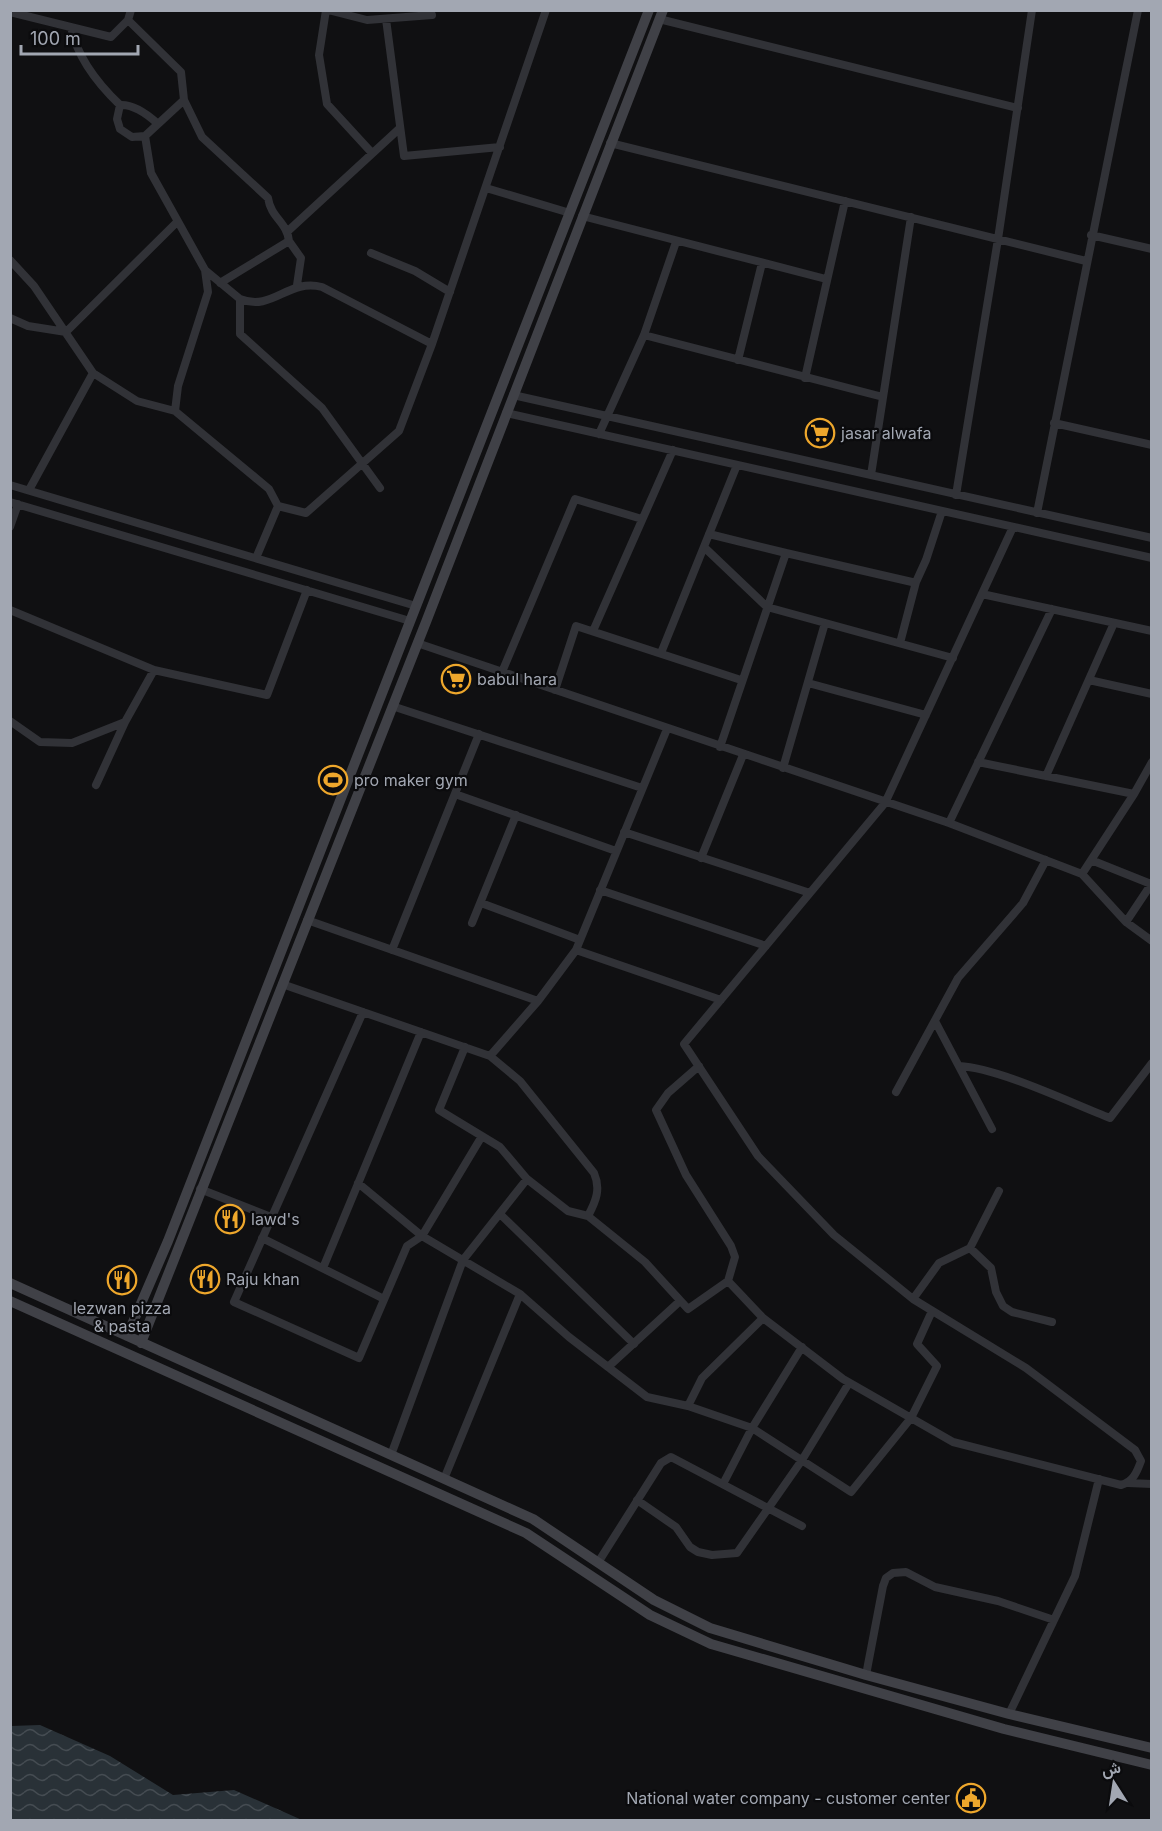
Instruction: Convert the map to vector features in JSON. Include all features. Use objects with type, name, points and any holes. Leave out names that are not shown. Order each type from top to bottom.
[{"type":"main road","points":[[127,1336],[168,1241],[649,10]]},
{"type":"main road","points":[[141,1343],[661,15]]},
{"type":"main road","points":[[10,1283],[533,1519],[599,1561],[654,1600],[710,1628],[866,1675],[1009,1714],[1152,1748]]},
{"type":"main road","points":[[10,1301],[526,1533],[650,1615],[711,1644],[1004,1729],[1152,1766]]},
{"type":"street","points":[[10,12],[111,37],[128,20],[131,10]]},
{"type":"street","points":[[372,153],[327,105],[319,55],[327,10],[367,20],[432,15]]},
{"type":"street","points":[[10,260],[34,286],[93,372],[137,401],[175,411],[269,489],[278,506],[306,513],[399,431],[432,344],[546,10]]},
{"type":"street","points":[[956,495],[998,239],[1032,10]]},
{"type":"street","points":[[1037,513],[1138,10]]},
{"type":"street","points":[[661,15],[1018,108]]},
{"type":"street","points":[[386,19],[404,156],[500,147]]},
{"type":"street","points":[[128,20],[181,72],[184,100],[202,137],[268,198],[270,211],[288,231],[289,241],[300,258],[297,285]]},
{"type":"street","points":[[71,27],[73,39],[92,73],[120,105],[127,105],[146,113],[157,123]]},
{"type":"street","points":[[120,105],[117,119],[120,129],[132,137],[145,136],[184,100]]},
{"type":"street","points":[[288,231],[400,128]]},
{"type":"street","points":[[145,136],[151,173],[177,222],[205,270],[240,299],[260,304],[297,285],[310,284],[322,287],[432,344]]},
{"type":"street","points":[[610,142],[1086,261]]},
{"type":"street","points":[[486,189],[570,213]]},
{"type":"street","points":[[805,378],[844,201]]},
{"type":"street","points":[[582,216],[826,279]]},
{"type":"street","points":[[871,476],[911,217]]},
{"type":"street","points":[[66,332],[177,222]]},
{"type":"street","points":[[1091,235],[1152,249]]},
{"type":"street","points":[[220,283],[289,241]]},
{"type":"street","points":[[599,434],[644,335],[676,242]]},
{"type":"street","points":[[371,254],[415,271],[450,292]]},
{"type":"street","points":[[738,360],[762,263]]},
{"type":"street","points":[[175,411],[178,386],[208,292],[205,270]]},
{"type":"street","points":[[240,299],[240,334],[322,408],[380,488]]},
{"type":"street","points":[[10,318],[28,326],[66,332]]},
{"type":"street","points":[[644,335],[883,397]]},
{"type":"street","points":[[29,490],[93,372]]},
{"type":"street","points":[[513,395],[1152,538]]},
{"type":"street","points":[[506,413],[1152,558]]},
{"type":"street","points":[[1054,423],[1152,445]]},
{"type":"street","points":[[594,632],[673,450]]},
{"type":"street","points":[[661,653],[737,465]]},
{"type":"street","points":[[10,485],[416,606]]},
{"type":"street","points":[[502,672],[575,499],[642,519]]},
{"type":"street","points":[[10,527],[14,503],[410,621]]},
{"type":"street","points":[[256,558],[278,506]]},
{"type":"street","points":[[900,643],[916,582],[926,560],[942,511]]},
{"type":"street","points":[[1013,527],[885,803],[684,1044],[758,1156],[834,1235],[913,1299],[1026,1368],[1135,1450],[1141,1461],[1137,1473],[1128,1483]]},
{"type":"street","points":[[709,534],[912,582]]},
{"type":"street","points":[[704,548],[767,607],[953,658]]},
{"type":"street","points":[[720,747],[786,553]]},
{"type":"street","points":[[10,610],[154,670],[267,695],[307,590]]},
{"type":"street","points":[[982,594],[1152,631]]},
{"type":"street","points":[[949,823],[1052,609]]},
{"type":"street","points":[[783,768],[825,623]]},
{"type":"street","points":[[1046,776],[1114,623]]},
{"type":"street","points":[[555,690],[576,626],[741,680]]},
{"type":"street","points":[[417,643],[949,823],[1082,874],[1126,922],[1152,940]]},
{"type":"street","points":[[96,785],[125,722],[154,670]]},
{"type":"street","points":[[1089,680],[1152,694]]},
{"type":"street","points":[[808,683],[926,715]]},
{"type":"street","points":[[392,706],[642,788]]},
{"type":"street","points":[[10,721],[40,742],[72,743],[125,722]]},
{"type":"street","points":[[490,1056],[538,1001],[576,950],[667,729]]},
{"type":"street","points":[[392,950],[479,734]]},
{"type":"street","points":[[701,858],[743,754]]},
{"type":"street","points":[[978,762],[1134,794]]},
{"type":"street","points":[[1082,874],[1152,762]]},
{"type":"street","points":[[455,794],[616,851]]},
{"type":"street","points":[[472,923],[516,815]]},
{"type":"street","points":[[624,832],[810,893]]},
{"type":"street","points":[[896,1092],[958,978],[1023,903],[1046,860]]},
{"type":"street","points":[[1090,860],[1151,883],[1126,922]]},
{"type":"street","points":[[600,890],[766,946]]},
{"type":"street","points":[[481,903],[580,940]]},
{"type":"street","points":[[307,920],[538,1001]]},
{"type":"street","points":[[576,950],[721,1000]]},
{"type":"street","points":[[282,984],[490,1056],[520,1081],[594,1173],[598,1182],[597,1200],[588,1216]]},
{"type":"street","points":[[363,1012],[234,1302],[359,1358],[407,1246],[422,1236],[482,1136]]},
{"type":"street","points":[[935,1022],[992,1129]]},
{"type":"street","points":[[322,1268],[421,1032]]},
{"type":"street","points":[[465,1047],[439,1110],[500,1147],[527,1179],[568,1211],[588,1216],[645,1262],[688,1309],[728,1281],[735,1257],[731,1246],[686,1175],[656,1110],[668,1093],[699,1066]]},
{"type":"street","points":[[959,1066],[1016,1082],[1110,1118],[1152,1063]]},
{"type":"street","points":[[391,1455],[463,1260],[527,1179]]},
{"type":"street","points":[[358,1182],[422,1236],[520,1294],[569,1337],[647,1396],[688,1406],[752,1428],[851,1492],[911,1418],[937,1366],[917,1344],[932,1311]]},
{"type":"street","points":[[200,1190],[272,1217]]},
{"type":"street","points":[[913,1299],[939,1263],[970,1248],[999,1191]]},
{"type":"street","points":[[500,1214],[634,1344]]},
{"type":"street","points":[[262,1238],[384,1299]]},
{"type":"street","points":[[970,1248],[991,1268],[996,1292],[1003,1306],[1012,1312],[1052,1322]]},
{"type":"street","points":[[728,1281],[764,1318],[849,1383],[953,1442],[1121,1485],[1152,1484]]},
{"type":"street","points":[[444,1479],[520,1294]]},
{"type":"street","points":[[608,1367],[680,1301]]},
{"type":"street","points":[[688,1406],[702,1378],[764,1318]]},
{"type":"street","points":[[723,1484],[752,1428],[802,1347]]},
{"type":"street","points":[[637,1500],[676,1527],[690,1547],[711,1555],[737,1553],[802,1460],[849,1383]]},
{"type":"street","points":[[599,1561],[661,1463],[671,1457],[802,1526]]},
{"type":"street","points":[[1009,1714],[1075,1576],[1099,1479]]},
{"type":"street","points":[[866,1675],[883,1586],[886,1578],[893,1573],[906,1572],[935,1587],[998,1601],[1054,1620]]},
{"type":"water","points":[[40,1725],[110,1756],[173,1795],[234,1790],[302,1820],[11,1820],[11,1726]]},
{"type":"place","name":"jasar alwafa","points":[[820,433]]},
{"type":"place","name":"babul hara","points":[[456,679]]},
{"type":"place","name":"pro maker gym","points":[[333,780]]},
{"type":"place","name":"lawd's","points":[[230,1219]]},
{"type":"place","name":"Raju khan","points":[[205,1279]]},
{"type":"place","name":"lezwan pizza & pasta","points":[[122,1280]]},
{"type":"place","name":"National water company - customer center","points":[[971,1798]]}]
